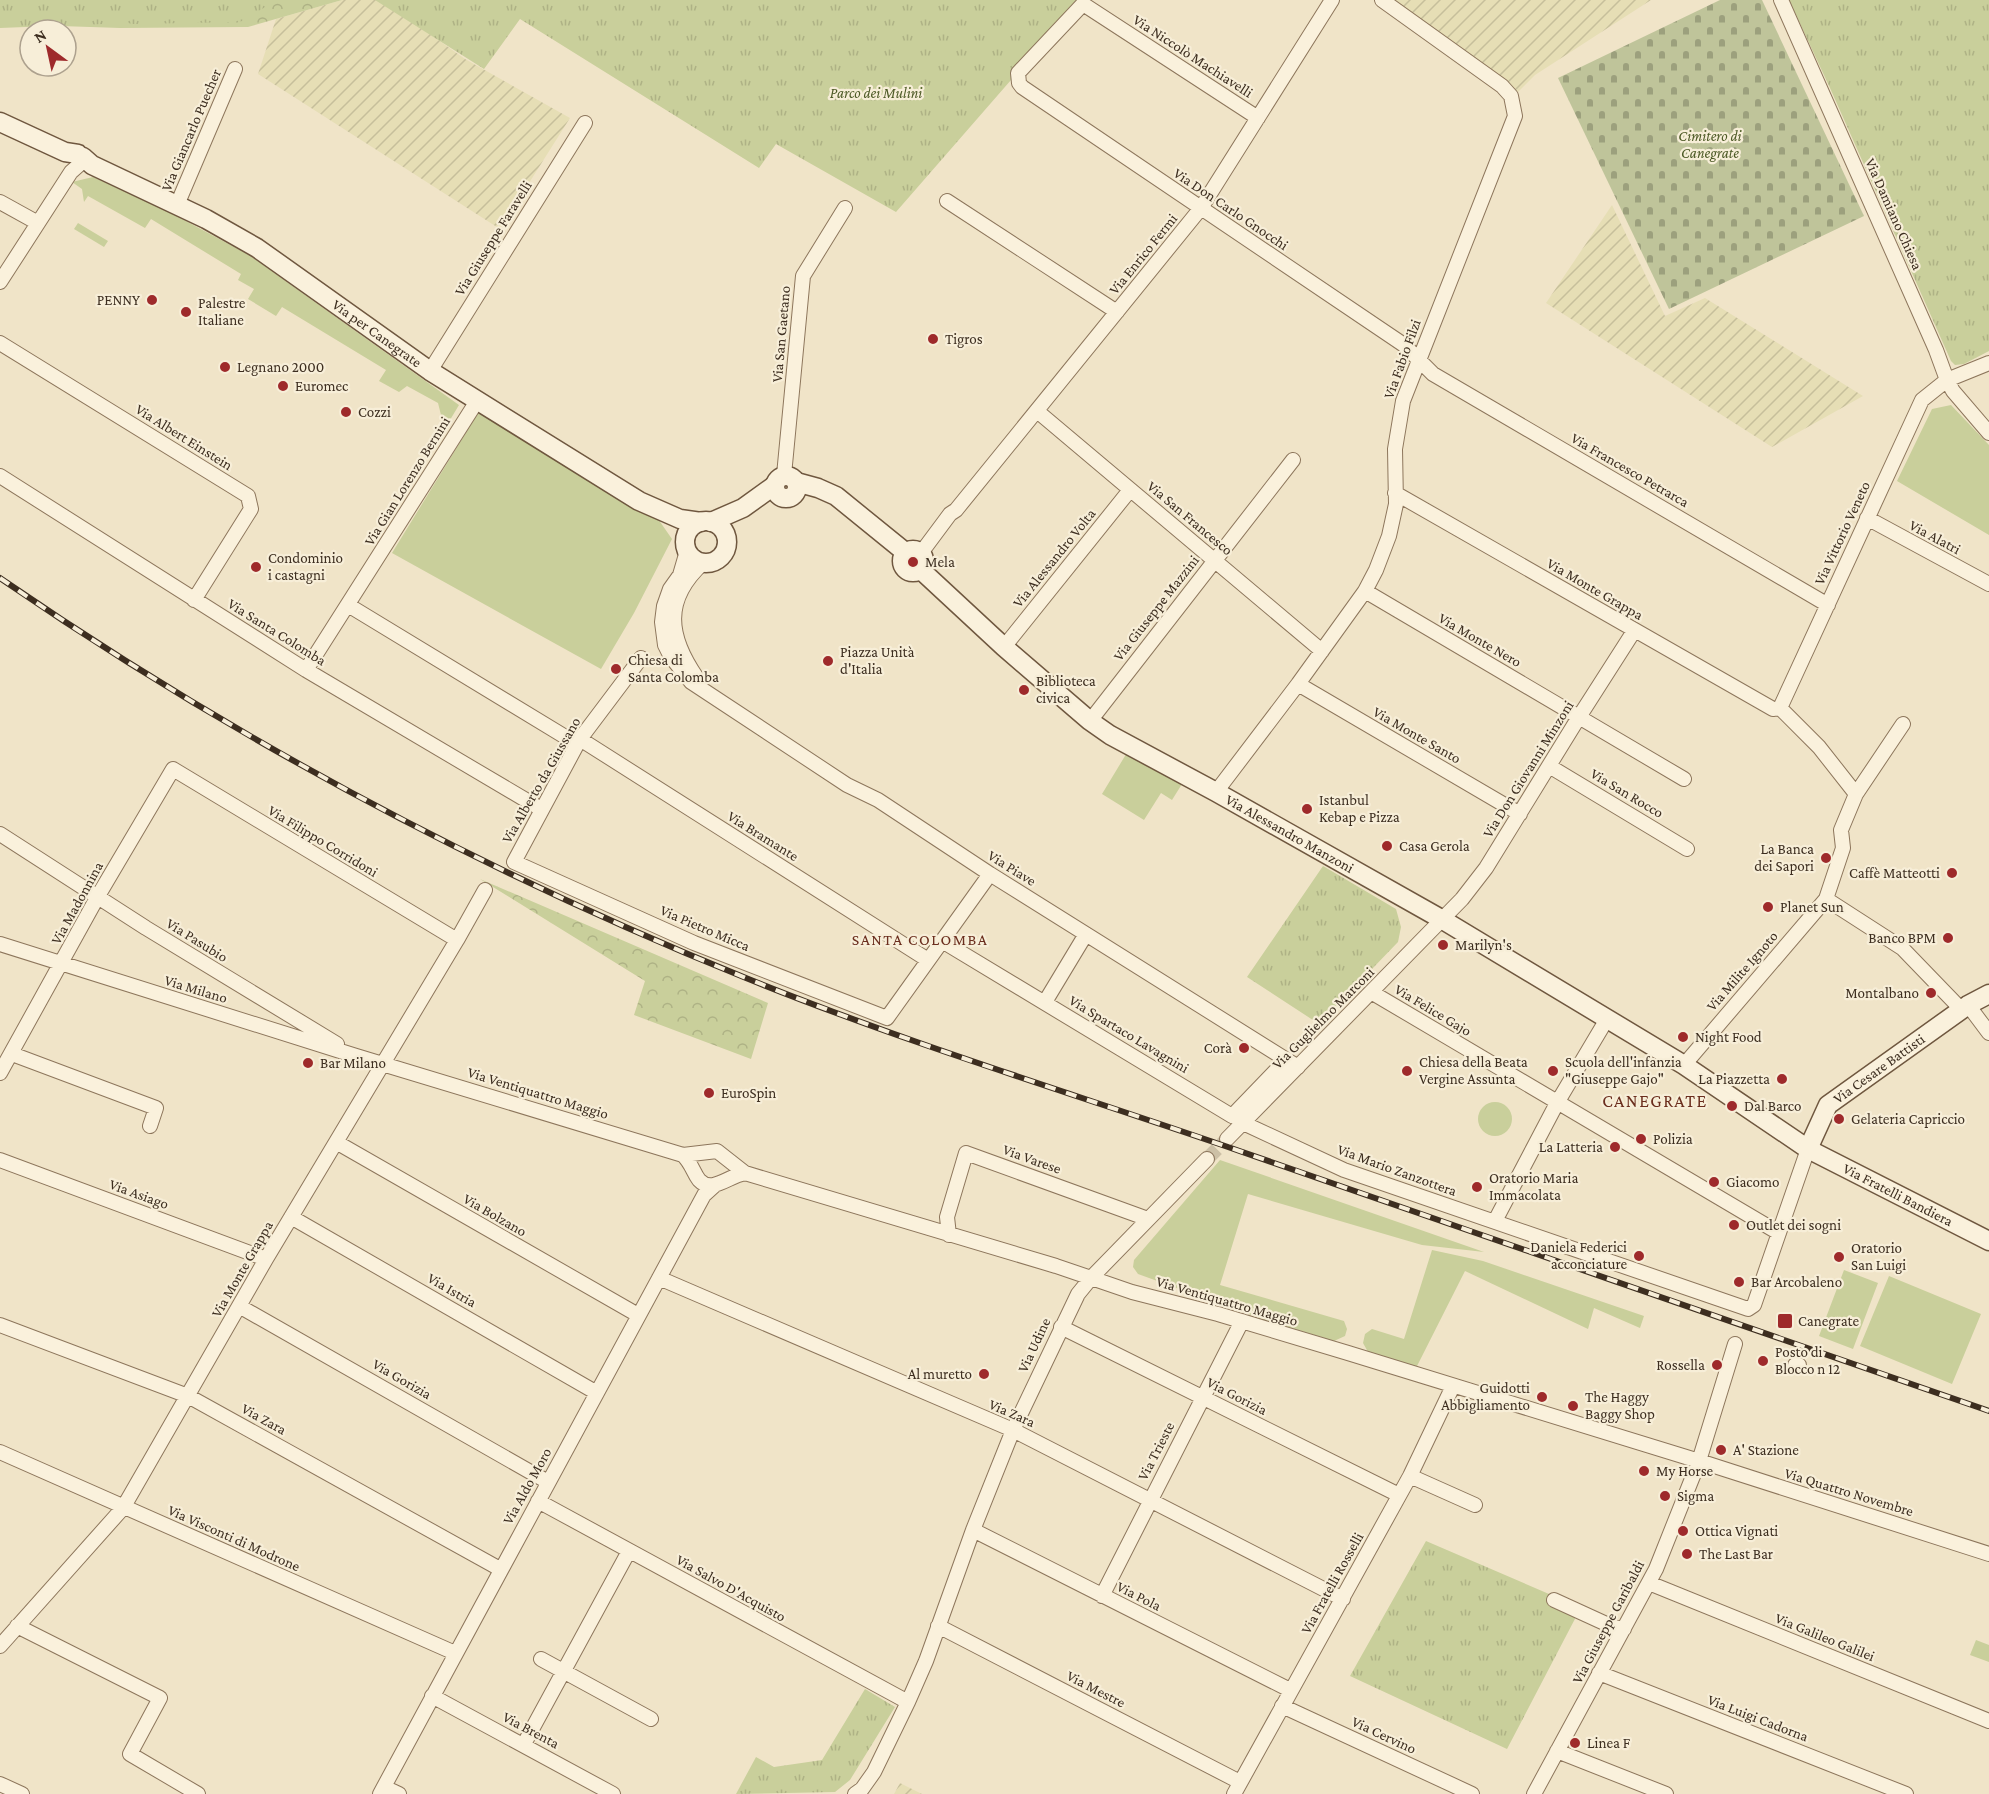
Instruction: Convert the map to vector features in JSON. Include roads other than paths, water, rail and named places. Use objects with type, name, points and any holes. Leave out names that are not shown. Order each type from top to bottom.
[{"type":"street","name":"Via Enrico Fermi","points":[[916,558],[937,533],[943,530],[956,510],[1201,209],[1332,0]]},
{"type":"street","name":"Via Fabio Filzi","points":[[1216,792],[1365,591],[1389,536],[1396,504],[1395,449],[1400,417],[1419,360],[1515,116],[1511,96],[1502,86],[1382,0]]},
{"type":"street","name":"Via Damiano Chiesa","points":[[1781,0],[1927,328],[1947,380],[1961,402],[1989,433]]},
{"type":"street","name":"Via Niccolò Machiavelli","points":[[1022,87],[1017,79],[1020,69],[1083,4],[1258,118]]},
{"type":"street","name":"Via Giancarlo Puecher","points":[[177,205],[235,69]]},
{"type":"street","name":"Via Don Carlo Gnocchi","points":[[1022,87],[1404,345],[1419,360]]},
{"type":"street","name":"Via per Canegrate","points":[[0,122],[78,161],[177,205],[257,248],[429,371],[639,501],[680,519],[706,522]]},
{"type":"street","name":"Via Giuseppe Faravelli","points":[[429,371],[585,123]]},
{"type":"street","points":[[0,282],[78,161]]},
{"type":"street","points":[[947,201],[1117,312]]},
{"type":"street","points":[[0,202],[38,223]]},
{"type":"street","name":"Via San Gaetano","points":[[785,486],[803,276],[845,208]]},
{"type":"street","name":"Via Albert Einstein","points":[[0,343],[248,496],[251,509],[194,600]]},
{"type":"street","name":"Via Francesco Petrarca","points":[[1419,360],[1433,374],[1828,605]]},
{"type":"street","name":"Via Vittorio Veneto","points":[[1780,708],[1922,400],[1947,380],[1989,363]]},
{"type":"street","name":"Via Gian Lorenzo Bernini","points":[[306,670],[477,401]]},
{"type":"street","name":"Via San Francesco","points":[[1037,411],[1322,651]]},
{"type":"street","name":"Via Giuseppe Mazzini","points":[[1090,721],[1293,460]]},
{"type":"street","name":"Via Santa Colomba","points":[[0,476],[306,670],[541,809]]},
{"type":"street","points":[[670,638],[664,606],[670,590],[680,575],[688,532],[696,524],[743,508],[785,486]]},
{"type":"street","name":"Via Alessandro Manzoni","points":[[785,486],[836,496],[916,558],[1004,647],[1090,721],[1110,735],[1443,920],[1684,1065]]},
{"type":"street","name":"Via Alessandro Volta","points":[[1004,647],[1130,490]]},
{"type":"street","name":"Via Monte Grappa","points":[[1395,493],[1773,709],[1780,708]]},
{"type":"street","points":[[670,638],[679,592],[689,576],[703,563],[720,558],[726,546],[726,537],[743,508]]},
{"type":"street","name":"Via per Canegrate","points":[[657,510],[686,547]]},
{"type":"street","name":"Via Alatri","points":[[1867,518],[1989,584]]},
{"type":"street","points":[[706,522],[721,529],[726,537]]},
{"type":"street","points":[[686,547],[692,558],[703,563]]},
{"type":"street","name":"Via Monte Nero","points":[[1365,591],[1684,779]]},
{"type":"street","name":"Via Bramante","points":[[348,605],[578,741],[928,960]]},
{"type":"street","name":"Via Don Giovanni Minzoni","points":[[1443,920],[1486,868],[1634,631]]},
{"type":"street","name":"Via Piave","points":[[670,638],[680,670],[709,694],[847,785],[878,800],[990,874],[1292,1063]]},
{"type":"street","name":"Via Alberto da Giussano","points":[[513,862],[578,741],[640,658]]},
{"type":"street","name":"Via Monte Santo","points":[[1298,684],[1520,814]]},
{"type":"street","points":[[1780,708],[1819,747],[1856,794]]},
{"type":"street","points":[[1903,724],[1856,794],[1841,830],[1843,848],[1826,899],[1902,948],[1959,1006],[1966,1007],[1989,1033]]},
{"type":"street","name":"Via San Rocco","points":[[1550,766],[1687,849]]},
{"type":"street","name":"Via Madonnina","points":[[0,1073],[98,896],[173,769]]},
{"type":"street","name":"Via Filippo Corridoni","points":[[173,769],[457,940]]},
{"type":"street","name":"Via Pasubio","points":[[0,834],[146,928],[336,1044],[377,1057],[383,1063]]},
{"type":"street","name":"Via Pietro Micca","points":[[513,862],[693,943],[887,1018],[928,960]]},
{"type":"street","points":[[928,960],[990,874]]},
{"type":"street","name":"Via Monte Grappa","points":[[0,1646],[123,1508],[266,1259],[485,890]]},
{"type":"street","name":"Via Milite Ignoto","points":[[1684,1065],[1826,899]]},
{"type":"street","name":"Via Guglielmo Marconi","points":[[1227,1139],[1292,1063],[1371,992],[1443,920]]},
{"type":"street","points":[[1045,1002],[1086,934]]},
{"type":"street","name":"Via Spartaco Lavagnini","points":[[942,941],[1232,1116],[1292,1063]]},
{"type":"street","name":"Via Milano","points":[[0,944],[383,1063]]},
{"type":"street","name":"Via Felice Gajo","points":[[1371,992],[1779,1233]]},
{"type":"street","name":"Via Cesare Battisti","points":[[1808,1149],[1828,1105],[1966,1007],[1989,994]]},
{"type":"street","points":[[1495,1221],[1557,1103],[1607,1018]]},
{"type":"street","points":[[12,1054],[156,1108],[150,1125]]},
{"type":"street","name":"Via Ventiquattro Maggio","points":[[383,1063],[683,1155],[717,1151],[745,1173],[1132,1292],[1242,1321],[1700,1461]]},
{"type":"street","name":"Via Fratelli Bandiera","points":[[1684,1065],[1808,1149],[1989,1241]]},
{"type":"street","name":"Via Mario Zanzottera","points":[[1243,1123],[1344,1170],[1748,1309],[1754,1305],[1779,1233]]},
{"type":"street","name":"Via Bolzano","points":[[336,1142],[638,1315]]},
{"type":"street","points":[[1779,1233],[1808,1149]]},
{"type":"street","points":[[708,1151],[699,1156],[709,1182]]},
{"type":"street","name":"Via Varese","points":[[949,1234],[947,1217],[966,1153],[1148,1219]]},
{"type":"street","points":[[683,1155],[709,1182]]},
{"type":"street","points":[[1091,1278],[1207,1159]]},
{"type":"street","name":"Via Asiago","points":[[0,1160],[266,1259]]},
{"type":"street","points":[[709,1182],[730,1169],[728,1160]]},
{"type":"street","points":[[709,1182],[745,1173]]},
{"type":"street","name":"Via Aldo Moro","points":[[382,1790],[709,1182]]},
{"type":"street","name":"Via Istria","points":[[291,1217],[597,1393]]},
{"type":"street","name":"Via Varese","points":[[935,1230],[947,1217]]},
{"type":"street","name":"Via Zara","points":[[659,1278],[1013,1430],[1343,1599]]},
{"type":"street","name":"Via Udine","points":[[855,1794],[862,1789],[874,1772],[908,1702],[926,1661],[973,1530],[1013,1430],[1061,1327],[1078,1294],[1091,1278]]},
{"type":"street","name":"Via Gorizia","points":[[239,1306],[548,1482]]},
{"type":"street","name":"Via Trieste","points":[[1102,1596],[1242,1321]]},
{"type":"street","name":"Via Zara","points":[[0,1325],[188,1396],[500,1569]]},
{"type":"street","name":"Via Gorizia","points":[[1061,1327],[1399,1495]]},
{"type":"street","name":"Via Giuseppe Garibaldi","points":[[1534,1794],[1649,1583],[1700,1461],[1734,1344]]},
{"type":"street","name":"Via Fratelli Rosselli","points":[[1237,1788],[1410,1476],[1453,1386]]},
{"type":"street","name":"Via Visconti di Modrone","points":[[0,1452],[455,1653]]},
{"type":"street","name":"Via Quattro Novembre","points":[[1700,1461],[1989,1554]]},
{"type":"street","points":[[1410,1476],[1475,1505]]},
{"type":"street","name":"Via Salvo D'Acquisto","points":[[538,1501],[908,1702]]},
{"type":"street","name":"Via Pola","points":[[973,1530],[1290,1690]]},
{"type":"street","points":[[524,1744],[630,1551]]},
{"type":"street","name":"Via Galileo Galilei","points":[[1649,1583],[1989,1721]]},
{"type":"street","points":[[1554,1600],[1612,1627],[1624,1629]]},
{"type":"street","points":[[17,1626],[160,1698],[130,1754],[198,1794]]},
{"type":"street","name":"Via Mestre","points":[[938,1626],[1237,1788]]},
{"type":"street","points":[[541,1659],[651,1719]]},
{"type":"street","name":"Via Luigi Cadorna","points":[[1599,1673],[1906,1794]]},
{"type":"street","name":"Via Brenta","points":[[432,1696],[613,1794]]},
{"type":"street","name":"Via Cervino","points":[[1282,1706],[1472,1794]]},
{"type":"street","points":[[1557,1751],[1666,1794]]},
{"type":"street","points":[[0,1784],[22,1794]]},
{"type":"street","points":[[382,1790],[399,1794]]},
{"type":"tunnel","points":[[1207,1159],[1227,1139]]},
{"type":"railway","points":[[0,578],[88,637],[269,747],[456,847],[648,937],[865,1024],[1228,1147],[1989,1411]]},
{"type":"place","name":"PENNY","points":[[152,300]]},
{"type":"place","name":"Palestre Italiane","points":[[186,312]]},
{"type":"place","name":"Tigros","points":[[933,339]]},
{"type":"place","name":"Legnano 2000","points":[[225,367]]},
{"type":"place","name":"Euromec","points":[[283,386]]},
{"type":"place","name":"Cozzi","points":[[346,412]]},
{"type":"place","name":"Mela","points":[[913,562]]},
{"type":"place","name":"Condominio i castagni","points":[[256,567]]},
{"type":"place","name":"Piazza Unità d'Italia","points":[[828,661]]},
{"type":"place","name":"Chiesa di Santa Colomba","points":[[616,669]]},
{"type":"place","name":"Biblioteca civica","points":[[1024,690]]},
{"type":"place","name":"Istanbul Kebap e Pizza","points":[[1307,809]]},
{"type":"place","name":"Casa Gerola","points":[[1387,846]]},
{"type":"place","name":"La Banca dei Sapori","points":[[1826,858]]},
{"type":"place","name":"Caffè Matteotti","points":[[1952,873]]},
{"type":"place","name":"Planet Sun","points":[[1768,907]]},
{"type":"place","name":"Banco BPM","points":[[1948,938]]},
{"type":"place","name":"Marilyn's","points":[[1443,945]]},
{"type":"place","name":"Montalbano","points":[[1931,993]]},
{"type":"place","name":"Night Food","points":[[1683,1037]]},
{"type":"place","name":"Corà","points":[[1244,1048]]},
{"type":"place","name":"Bar Milano","points":[[308,1063]]},
{"type":"place","name":"Chiesa della Beata Vergine Assunta","points":[[1407,1071]]},
{"type":"place","name":"Scuola dell'infanzia \"Giuseppe Gajo\"","points":[[1553,1071]]},
{"type":"place","name":"La Piazzetta","points":[[1782,1079]]},
{"type":"place","name":"EuroSpin","points":[[709,1093]]},
{"type":"place","name":"Dal Barco","points":[[1732,1106]]},
{"type":"place","name":"Gelateria Capriccio","points":[[1839,1119]]},
{"type":"place","name":"Polizia","points":[[1641,1139]]},
{"type":"place","name":"La Latteria","points":[[1615,1147]]},
{"type":"place","name":"Giacomo","points":[[1714,1182]]},
{"type":"place","name":"Oratorio Maria Immacolata","points":[[1477,1187]]},
{"type":"place","name":"Outlet dei sogni","points":[[1734,1225]]},
{"type":"place","name":"Daniela Federici acconciature","points":[[1639,1256]]},
{"type":"place","name":"Oratorio San Luigi","points":[[1839,1257]]},
{"type":"place","name":"Bar Arcobaleno","points":[[1739,1282]]},
{"type":"place","name":"Canegrate","points":[[1785,1321]]},
{"type":"place","name":"Posto di Blocco n 12","points":[[1763,1361]]},
{"type":"place","name":"Rossella","points":[[1717,1365]]},
{"type":"place","name":"Al muretto","points":[[984,1374]]},
{"type":"place","name":"Guidotti Abbigliamento","points":[[1542,1397]]},
{"type":"place","name":"The Haggy Baggy Shop","points":[[1573,1406]]},
{"type":"place","name":"A' Stazione","points":[[1721,1450]]},
{"type":"place","name":"My Horse","points":[[1644,1471]]},
{"type":"place","name":"Sigma","points":[[1665,1496]]},
{"type":"place","name":"Ottica Vignati","points":[[1683,1531]]},
{"type":"place","name":"The Last Bar","points":[[1687,1554]]},
{"type":"place","name":"Linea F","points":[[1575,1743]]},
{"type":"district","name":"SANTA COLOMBA","points":[[920,939]]},
{"type":"district","name":"CANEGRATE","points":[[1655,1101]]},
{"type":"park label","name":"Parco dei Mulini","points":[[876,93]]},
{"type":"park label","name":"Cimitero di Canegrate","points":[[1710,144]]}]
